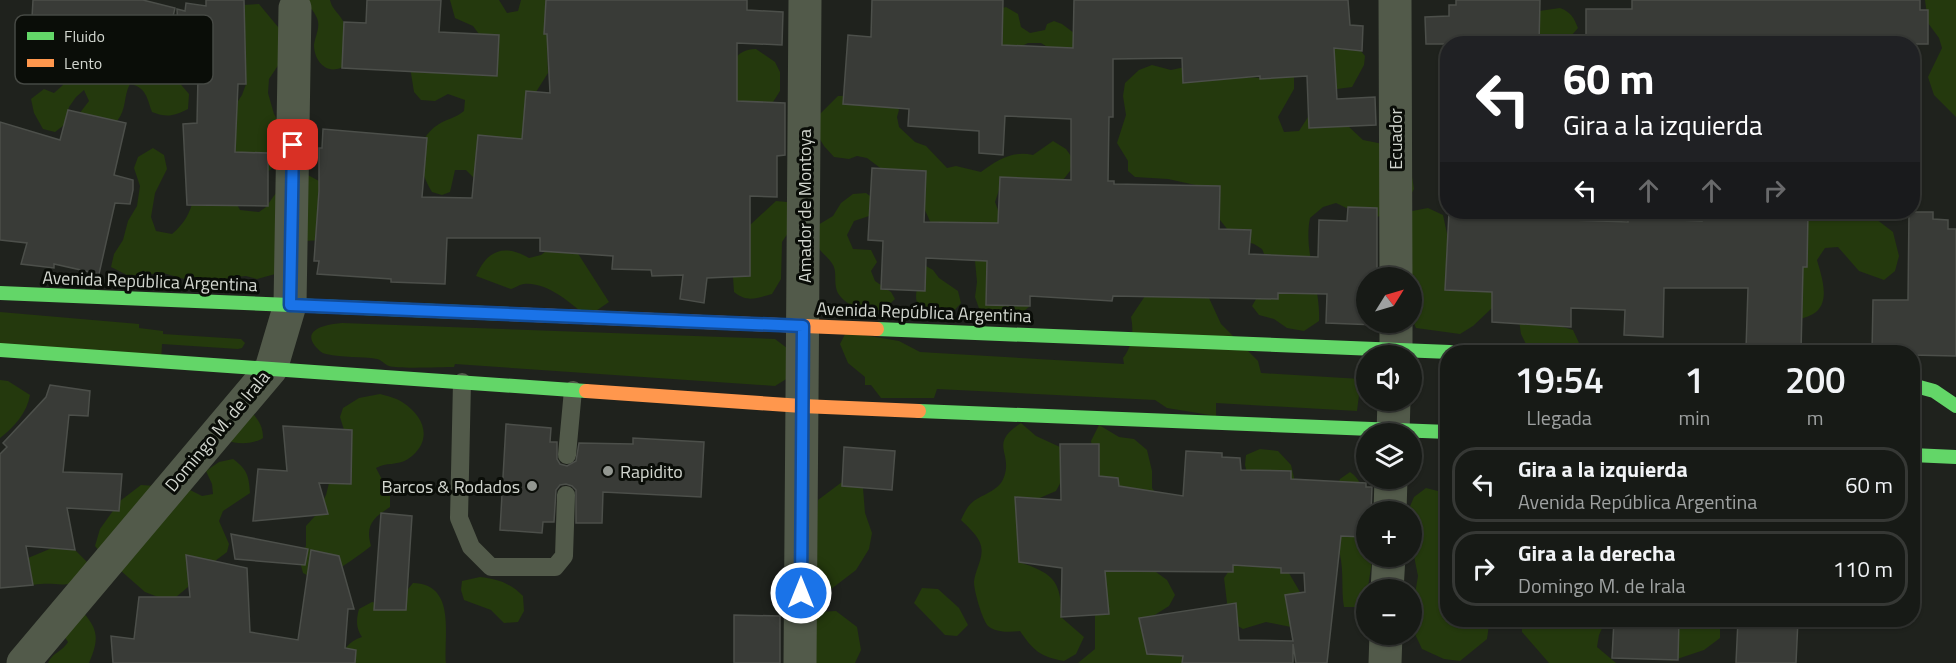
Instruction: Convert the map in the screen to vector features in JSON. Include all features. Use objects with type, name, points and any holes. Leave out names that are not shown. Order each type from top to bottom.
[{"type":"main road","name":"Avenida República Argentina","points":[[0,293],[803,326],[1396,342],[1440,350]]},
{"type":"main road","points":[[0,350],[802,406],[1393,421],[1440,430]]},
{"type":"main road","points":[[1920,387],[1934,391],[1956,406]]},
{"type":"main road","points":[[1920,455],[1956,457]]},
{"type":"street","name":"Amador de Montoya","points":[[800,663],[805,0]]},
{"type":"street","name":"Ecuador","points":[[1395,0],[1396,267]]},
{"type":"street","name":"Domingo M. de Irala","points":[[23,663],[271,369],[290,305],[295,8]]},
{"type":"street","points":[[1385,663],[1386,645]]},
{"type":"lane","points":[[462,382],[459,518],[471,547],[492,567],[555,567],[564,556],[566,495]]},
{"type":"lane","points":[[567,455],[573,390]]},
{"type":"green space","points":[[302,0],[330,0],[343,20],[347,61],[341,68],[332,69],[320,63],[314,45],[318,21],[313,10]]},
{"type":"green space","points":[[450,0],[499,0],[507,13],[518,11],[521,0],[555,0],[560,19],[547,45],[548,73],[536,92],[539,128],[485,189],[466,170],[455,170],[450,192],[442,195],[432,192],[423,174],[421,147],[430,131],[464,111],[465,100],[448,94],[435,101],[421,100],[414,92],[410,67],[487,45],[473,26],[455,18]]},
{"type":"green space","points":[[1925,0],[1956,0],[1956,117],[1934,95],[1928,77],[1942,48],[1939,38],[1928,23]]},
{"type":"green space","points":[[259,4],[283,33],[285,55],[269,79],[268,93],[274,114],[283,130],[284,160],[260,177],[243,178],[224,122],[242,95],[246,84],[243,5]]},
{"type":"green space","points":[[1006,7],[1018,14],[1021,27],[1030,33],[1045,30],[1047,24],[1054,21],[1062,24],[1094,48],[1049,48],[1041,43],[1028,43],[1003,55],[998,9]]},
{"type":"green space","points":[[1560,8],[1569,13],[1578,28],[1572,35],[1525,36],[1539,11]]},
{"type":"green space","points":[[1333,44],[1360,50],[1365,56],[1364,65],[1352,87],[1337,89],[1330,81]]},
{"type":"green space","points":[[756,49],[775,62],[780,72],[780,91],[773,102],[760,114],[661,87],[729,64],[744,51]]},
{"type":"green space","points":[[1199,64],[1232,71],[1247,77],[1260,78],[1270,73],[1294,76],[1294,89],[1278,117],[1284,132],[1299,131],[1308,117],[1333,117],[1348,126],[1363,140],[1383,144],[1411,170],[1414,189],[1406,203],[1389,214],[1376,217],[1361,215],[1336,203],[1323,207],[1310,218],[1308,231],[1310,257],[1319,308],[1319,321],[1304,331],[1287,328],[1274,319],[1259,315],[1252,306],[1264,285],[1268,263],[1262,249],[1240,240],[1228,230],[1220,220],[1218,207],[1212,194],[1200,186],[1168,179],[1135,177],[1128,171],[1128,161],[1117,143],[1126,115],[1123,96],[1125,83],[1139,70],[1152,65],[1171,70]]},
{"type":"green space","points":[[130,84],[117,121],[79,114],[89,101],[84,90],[69,107],[64,125],[55,132],[43,129],[34,113],[31,99],[44,89],[54,93],[63,85]]},
{"type":"green space","points":[[130,84],[180,84],[189,94],[188,109],[170,115],[152,112],[143,90]]},
{"type":"green space","points":[[891,95],[899,110],[897,117],[899,127],[915,142],[926,146],[947,168],[956,166],[981,172],[1012,155],[1033,155],[1053,141],[1066,149],[1073,159],[1070,171],[1063,180],[1012,182],[1000,187],[995,202],[1029,295],[1030,306],[1017,317],[995,322],[981,314],[975,297],[977,282],[974,250],[934,230],[919,197],[867,158],[834,157],[815,131],[819,115],[838,96]]},
{"type":"green space","points":[[153,148],[164,155],[167,169],[155,193],[151,217],[156,231],[172,234],[186,217],[194,197],[228,188],[240,210],[259,212],[266,207],[283,183],[306,174],[319,181],[337,201],[329,240],[301,241],[279,273],[257,279],[246,276],[202,284],[163,273],[129,276],[111,267],[114,254],[123,240],[128,221],[137,206],[140,186],[134,168],[138,157]]},
{"type":"green space","points":[[866,193],[874,199],[872,215],[854,221],[847,235],[853,249],[871,250],[877,262],[871,271],[875,281],[891,292],[895,299],[879,310],[858,307],[843,300],[836,288],[834,269],[819,248],[813,228],[833,216],[841,203],[853,194]]},
{"type":"green space","points":[[776,201],[787,202],[793,211],[794,224],[782,242],[781,279],[772,294],[752,299],[744,298],[734,292],[733,277],[750,225]]},
{"type":"green space","points":[[1428,208],[1440,214],[1440,219],[1444,219],[1451,252],[1504,291],[1563,327],[1573,330],[1578,345],[1526,345],[1521,334],[1518,314],[1492,308],[1473,326],[1460,334],[1422,329],[1422,267],[1412,267],[1407,212]]},
{"type":"green space","points":[[1812,219],[1876,219],[1893,232],[1899,256],[1895,271],[1884,280],[1859,271],[1838,247],[1825,248],[1817,260],[1824,288],[1822,303],[1819,309],[1808,317],[1790,322],[1802,223]]},
{"type":"green space","points":[[555,244],[577,252],[609,302],[587,317],[558,294],[542,286],[524,284],[511,289],[476,276],[486,260],[498,252],[512,251],[529,258],[541,255]]},
{"type":"green space","points":[[926,266],[958,291],[961,303],[953,312],[936,310],[922,312],[918,306],[917,289]]},
{"type":"green space","points":[[1194,286],[1209,298],[1221,324],[1258,361],[1261,373],[1356,379],[1356,411],[1216,403],[1216,416],[1167,408],[1155,400],[937,389],[934,398],[881,398],[871,385],[865,385],[865,377],[848,363],[840,344],[846,332],[899,341],[920,352],[1124,364],[1123,358],[1132,339],[1131,317],[1145,296]]},
{"type":"green space","points":[[0,312],[139,324],[139,328],[163,331],[163,334],[241,339],[245,343],[242,348],[238,349],[162,344],[161,362],[0,348]]},
{"type":"green space","points":[[342,323],[775,339],[787,348],[788,378],[775,386],[455,364],[454,367],[394,367],[377,359],[324,354],[320,351],[312,340],[314,331],[324,326]]},
{"type":"green space","points":[[0,380],[8,381],[30,395],[19,419],[0,438]]},
{"type":"green space","points":[[380,394],[400,401],[417,415],[423,430],[421,445],[408,459],[376,468],[390,495],[390,507],[375,519],[370,527],[371,546],[344,565],[316,580],[303,573],[299,558],[306,546],[306,526],[315,516],[326,495],[329,483],[337,484],[348,472],[344,430],[340,417],[343,408],[359,398]]},
{"type":"green space","points":[[246,407],[258,421],[263,438],[245,443],[227,440]]},
{"type":"green space","points":[[1021,423],[1036,436],[1060,447],[1064,476],[1056,491],[1028,503],[1021,525],[1019,562],[1040,570],[1053,580],[1060,594],[1061,617],[1084,637],[1076,654],[1064,661],[1038,652],[1020,631],[999,631],[988,626],[974,586],[981,555],[980,542],[961,520],[972,503],[1001,483],[1006,468],[1003,443],[1011,430]]},
{"type":"green space","points":[[1099,425],[1119,437],[1134,439],[1147,450],[1152,471],[1152,488],[1161,501],[1144,531],[1156,572],[1167,580],[1175,595],[1169,606],[1153,616],[1155,642],[1169,655],[1183,656],[1182,663],[1078,663],[1095,649],[1095,615],[1101,574],[1098,476],[1091,441]]},
{"type":"green space","points":[[1260,449],[1278,451],[1291,465],[1297,490],[1335,491],[1340,479],[1350,472],[1356,478],[1356,489],[1362,489],[1365,501],[1356,501],[1356,567],[1371,567],[1369,579],[1356,579],[1356,607],[1344,607],[1341,561],[1335,546],[1314,526],[1249,481],[1245,465],[1246,455]]},
{"type":"green space","points":[[233,459],[246,473],[250,493],[223,511],[219,521],[229,544],[227,552],[215,561],[190,564],[188,587],[176,597],[158,597],[145,592],[109,563],[95,546],[100,529],[120,501],[141,485],[186,488],[202,496],[213,494],[212,484],[206,471],[219,462]]},
{"type":"green space","points":[[842,482],[863,488],[865,513],[872,533],[869,549],[856,570],[826,593],[811,586],[818,500]]},
{"type":"green space","points":[[1426,488],[1440,492],[1440,627],[1489,627],[1487,639],[1460,661],[1444,659],[1422,649],[1420,645],[1422,645],[1422,579],[1418,579],[1416,567],[1422,567],[1422,501],[1412,501]]},
{"type":"green space","points":[[52,548],[75,550],[91,566],[69,583],[33,585],[28,558]]},
{"type":"green space","points":[[1233,565],[1286,568],[1300,592],[1313,604],[1291,627],[1266,622],[1243,629],[1233,623],[1228,611],[1224,578]]},
{"type":"green space","points":[[480,577],[503,582],[523,596],[524,611],[518,622],[504,623],[491,610],[464,600],[461,590],[462,581]]},
{"type":"green space","points":[[413,583],[427,586],[436,592],[442,601],[446,625],[446,663],[337,663],[346,647],[362,637],[357,624],[359,609],[372,602],[395,605]]},
{"type":"green space","points":[[922,588],[938,589],[959,608],[968,625],[957,636],[945,635],[914,603]]},
{"type":"green space","points":[[82,611],[92,624],[96,636],[95,648],[89,663],[48,663],[68,642],[57,625]]},
{"type":"green space","points":[[836,611],[857,627],[861,650],[855,663],[807,663],[807,627],[818,612]]},
{"type":"green space","points":[[1522,627],[1603,627],[1597,647],[1616,663],[1549,663],[1522,632]]},
{"type":"green space","points":[[1654,627],[1720,627],[1720,638],[1704,650],[1671,661],[1658,645]]},
{"type":"building","points":[[33,0],[143,0],[175,8],[173,15],[32,15]]},
{"type":"building","points":[[206,0],[244,0],[246,84],[238,84],[235,152],[268,153],[268,206],[187,205],[183,124],[197,123],[198,84],[213,84],[213,15],[177,15],[177,9],[185,11],[186,3],[206,6]]},
{"type":"building","points":[[367,0],[441,0],[439,32],[499,35],[497,76],[342,68],[344,22],[366,23]]},
{"type":"building","points":[[546,0],[747,0],[747,10],[783,12],[782,45],[737,43],[737,101],[785,103],[785,155],[777,156],[777,197],[750,196],[750,276],[707,278],[704,303],[680,299],[683,275],[652,276],[651,270],[612,269],[613,256],[540,251],[540,238],[447,238],[445,284],[391,282],[391,279],[317,274],[319,261],[314,261],[319,191],[319,148],[322,148],[323,129],[427,138],[422,197],[472,198],[478,135],[522,139],[526,91],[550,93],[547,34],[544,34]]},
{"type":"building","points":[[872,0],[1003,0],[1002,45],[1073,48],[1074,0],[1348,0],[1350,25],[1363,26],[1362,51],[1334,48],[1337,99],[1375,97],[1376,125],[1309,128],[1307,76],[1260,79],[1260,76],[1183,83],[1182,58],[1113,59],[1113,117],[1109,117],[1108,181],[1114,181],[1114,184],[1220,186],[1219,229],[1251,230],[1249,254],[1318,257],[1319,220],[1347,221],[1348,207],[1377,208],[1377,267],[1356,267],[1356,324],[1326,323],[1327,294],[1278,293],[1278,299],[1113,296],[1112,301],[1030,296],[1030,306],[986,305],[987,261],[926,258],[925,291],[881,289],[883,241],[868,240],[872,168],[926,171],[924,222],[998,223],[1000,177],[1071,180],[1071,119],[1005,116],[1003,155],[979,153],[979,131],[908,126],[909,109],[843,104],[848,35],[871,37]]},
{"type":"building","points":[[1456,0],[1540,0],[1539,36],[1440,36],[1440,44],[1426,44],[1425,17],[1449,16],[1449,5],[1456,5]]},
{"type":"building","points":[[1632,0],[1920,0],[1920,10],[1928,10],[1928,44],[1920,44],[1920,36],[1586,36],[1586,9],[1632,9]]},
{"type":"building","points":[[68,110],[126,123],[114,175],[133,180],[133,190],[130,204],[115,203],[99,274],[54,264],[54,268],[21,264],[27,243],[0,240],[0,122],[60,140]]},
{"type":"building","points":[[1920,212],[1933,212],[1933,219],[1948,220],[1948,229],[1956,229],[1956,356],[1920,355],[1920,345],[1872,345],[1873,300],[1908,300],[1909,219],[1920,219]]},
{"type":"building","points":[[1449,219],[1571,219],[1628,222],[1628,219],[1702,221],[1702,219],[1808,219],[1807,267],[1803,267],[1801,345],[1746,345],[1748,288],[1664,288],[1663,337],[1624,335],[1625,310],[1571,308],[1571,327],[1492,322],[1492,292],[1445,290]]},
{"type":"building","points":[[50,385],[90,391],[88,416],[69,415],[63,472],[122,474],[119,511],[67,508],[75,550],[26,546],[33,585],[0,588],[0,454],[7,447],[3,443],[46,397]]},
{"type":"building","points":[[506,424],[551,428],[550,442],[557,442],[557,459],[560,464],[567,466],[576,461],[579,443],[633,444],[633,438],[704,442],[701,497],[603,492],[602,523],[576,523],[576,490],[566,484],[560,485],[556,490],[554,522],[543,522],[542,533],[500,530]]},
{"type":"building","points":[[283,426],[352,430],[351,484],[319,483],[328,514],[253,521],[258,469],[287,471]]},
{"type":"building","points":[[1060,444],[1099,444],[1099,476],[1118,478],[1119,486],[1183,496],[1186,451],[1222,453],[1222,457],[1240,458],[1241,470],[1291,471],[1291,479],[1356,482],[1356,489],[1372,489],[1371,501],[1356,501],[1356,537],[1341,536],[1327,663],[1296,663],[1293,644],[1293,663],[1182,663],[1183,656],[1147,654],[1139,618],[1236,603],[1239,640],[1293,641],[1285,595],[1305,592],[1304,573],[1281,573],[1281,568],[1233,565],[1233,572],[1105,571],[1109,614],[1061,617],[1062,568],[1019,562],[1015,497],[1061,500]]},
{"type":"building","points":[[844,447],[895,451],[892,490],[842,486]]},
{"type":"building","points":[[381,513],[412,516],[406,610],[374,610]]},
{"type":"building","points":[[231,534],[308,549],[305,565],[235,559]]},
{"type":"building","points":[[311,550],[339,556],[354,609],[348,609],[345,648],[356,650],[355,663],[113,663],[111,636],[134,639],[139,597],[190,597],[186,555],[247,568],[250,632],[298,640]]},
{"type":"building","points":[[734,615],[780,616],[780,663],[734,663]]},
{"type":"building","points":[[1614,627],[1679,627],[1678,660],[1612,658]]},
{"type":"building","points":[[1738,627],[1798,627],[1796,663],[1736,663]]},
{"type":"traffic: fast","points":[[0,293],[509,314]]},
{"type":"traffic: fast","points":[[877,329],[1440,352]]},
{"type":"traffic: fast","points":[[0,350],[586,391]]},
{"type":"traffic: fast","points":[[1920,387],[1934,391],[1956,406]]},
{"type":"traffic: fast","points":[[919,411],[1440,432]]},
{"type":"traffic: fast","points":[[1920,455],[1956,457]]},
{"type":"traffic: slow","points":[[509,314],[877,329]]},
{"type":"traffic: slow","points":[[586,391],[802,406],[919,411]]},
{"type":"place","name":"Rapidito","points":[[608,471]]},
{"type":"place","name":"Barcos & Rodados","points":[[532,486]]},
{"type":"route","points":[[293,145],[290,305],[803,326],[801,593]]}]
